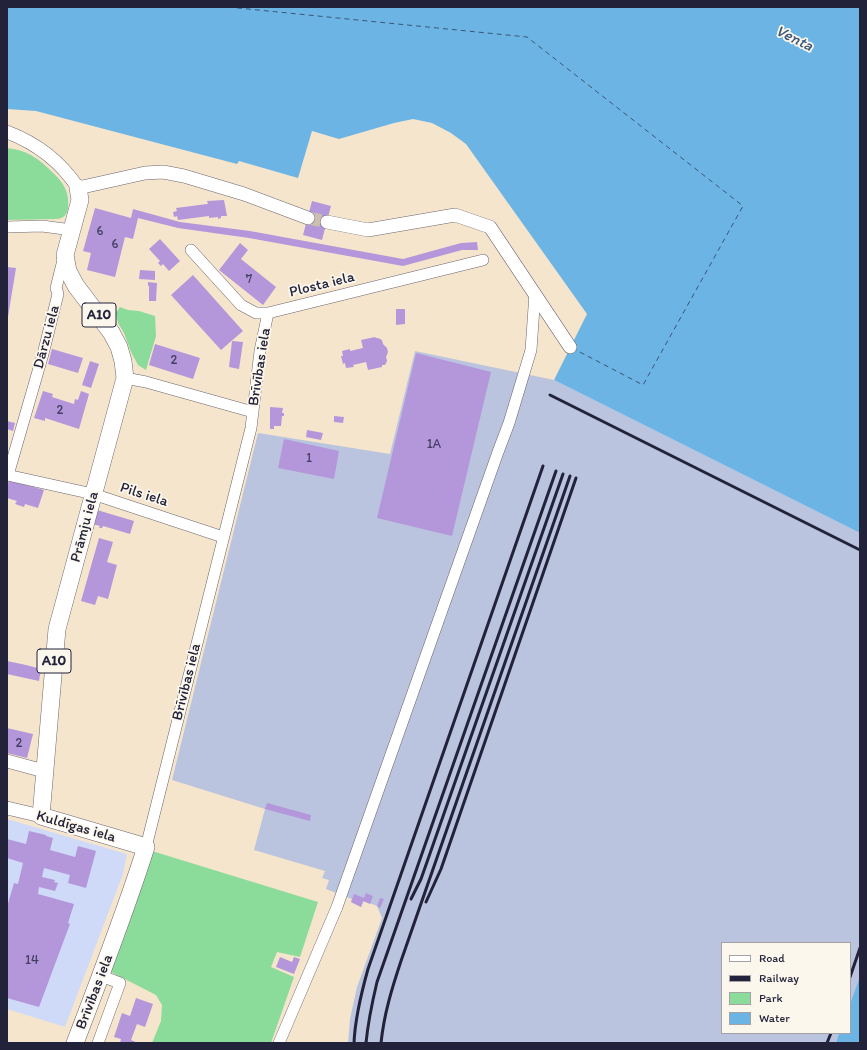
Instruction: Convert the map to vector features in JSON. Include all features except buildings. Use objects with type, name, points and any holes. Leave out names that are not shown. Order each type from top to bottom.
[{"type":"main road","name":"Dārzu iela","points":[[65,255],[72,230],[79,194]]},
{"type":"main road","name":"Prāmju iela","points":[[41,816],[57,629],[124,378],[123,361],[119,346],[111,332],[76,286],[68,271],[65,255]]},
{"type":"main road","name":"Kuldīgas iela","points":[[41,816],[146,847]]},
{"type":"main road","name":"Brīvības iela","points":[[75,1043],[101,976],[146,847]]},
{"type":"street","points":[[7,132],[19,136],[39,148],[58,164],[70,176],[79,194],[145,173],[163,172],[184,176],[244,194],[308,218]]},
{"type":"street","points":[[326,222],[368,230],[454,215],[490,227],[570,347]]},
{"type":"street","points":[[7,227],[42,226],[72,230]]},
{"type":"street","name":"Plosta iela","points":[[191,250],[241,305],[256,312],[268,313],[483,260]]},
{"type":"street","name":"Dārzu iela","points":[[7,475],[43,354],[58,294],[56,288],[65,255]]},
{"type":"street","points":[[58,294],[76,286]]},
{"type":"street","points":[[280,1043],[337,907],[509,423],[531,350],[535,293]]},
{"type":"street","name":"Brīvības iela","points":[[146,847],[251,428],[260,351],[268,313]]},
{"type":"street","points":[[124,378],[146,382],[253,412]]},
{"type":"street","name":"Pils iela","points":[[7,475],[93,494],[223,537]]},
{"type":"street","points":[[7,762],[44,770]]},
{"type":"street","name":"Kuldīgas iela","points":[[7,808],[41,816]]},
{"type":"street","points":[[98,1043],[120,983],[101,976]]},
{"type":"shaded area","points":[[415,351],[554,380],[860,533],[860,976],[851,1001],[851,942],[721,942],[721,1034],[839,1034],[836,1043],[348,1043],[350,1019],[357,987],[382,918],[377,906],[364,901],[361,907],[351,902],[352,899],[326,889],[329,880],[322,878],[325,871],[254,850],[265,809],[172,780],[258,433],[390,454]]},
{"type":"shaded area","points":[[7,819],[127,854],[123,874],[65,1027],[7,1009]]},
{"type":"green space","points":[[7,148],[19,150],[39,160],[61,181],[68,195],[68,208],[66,215],[56,219],[7,220]]},
{"type":"green space","points":[[120,307],[155,316],[156,336],[146,370],[138,365],[118,323],[116,313]]},
{"type":"green space","points":[[152,851],[318,902],[300,957],[277,952],[271,967],[294,977],[271,1043],[152,1043],[161,1021],[162,1005],[156,995],[111,972]]},
{"type":"water","name":"Venta","points":[[7,7],[860,7],[860,533],[554,380],[587,314],[466,144],[451,133],[432,123],[413,119],[339,139],[312,131],[298,178],[239,161],[237,164],[36,111],[7,109]]},
{"type":"water","points":[[860,976],[860,1043],[836,1043],[839,1034],[851,1034],[851,1001]]},
{"type":"ferry route","points":[[228,7],[527,37],[743,206],[643,385],[576,350]]},
{"type":"tunnel","points":[[308,218],[327,222]]},
{"type":"railway","points":[[550,395],[860,550]]},
{"type":"railway","points":[[354,1043],[359,1006],[368,969],[543,466]]},
{"type":"railway","points":[[366,1043],[370,1012],[377,982],[556,471]]},
{"type":"railway","points":[[411,899],[421,879],[563,474]]},
{"type":"railway","points":[[381,1043],[384,1022],[394,981],[570,476]]},
{"type":"railway","points":[[426,902],[441,869],[576,478]]},
{"type":"railway","points":[[851,974],[860,948]]},
{"type":"railway","points":[[827,1043],[831,1034]]}]
